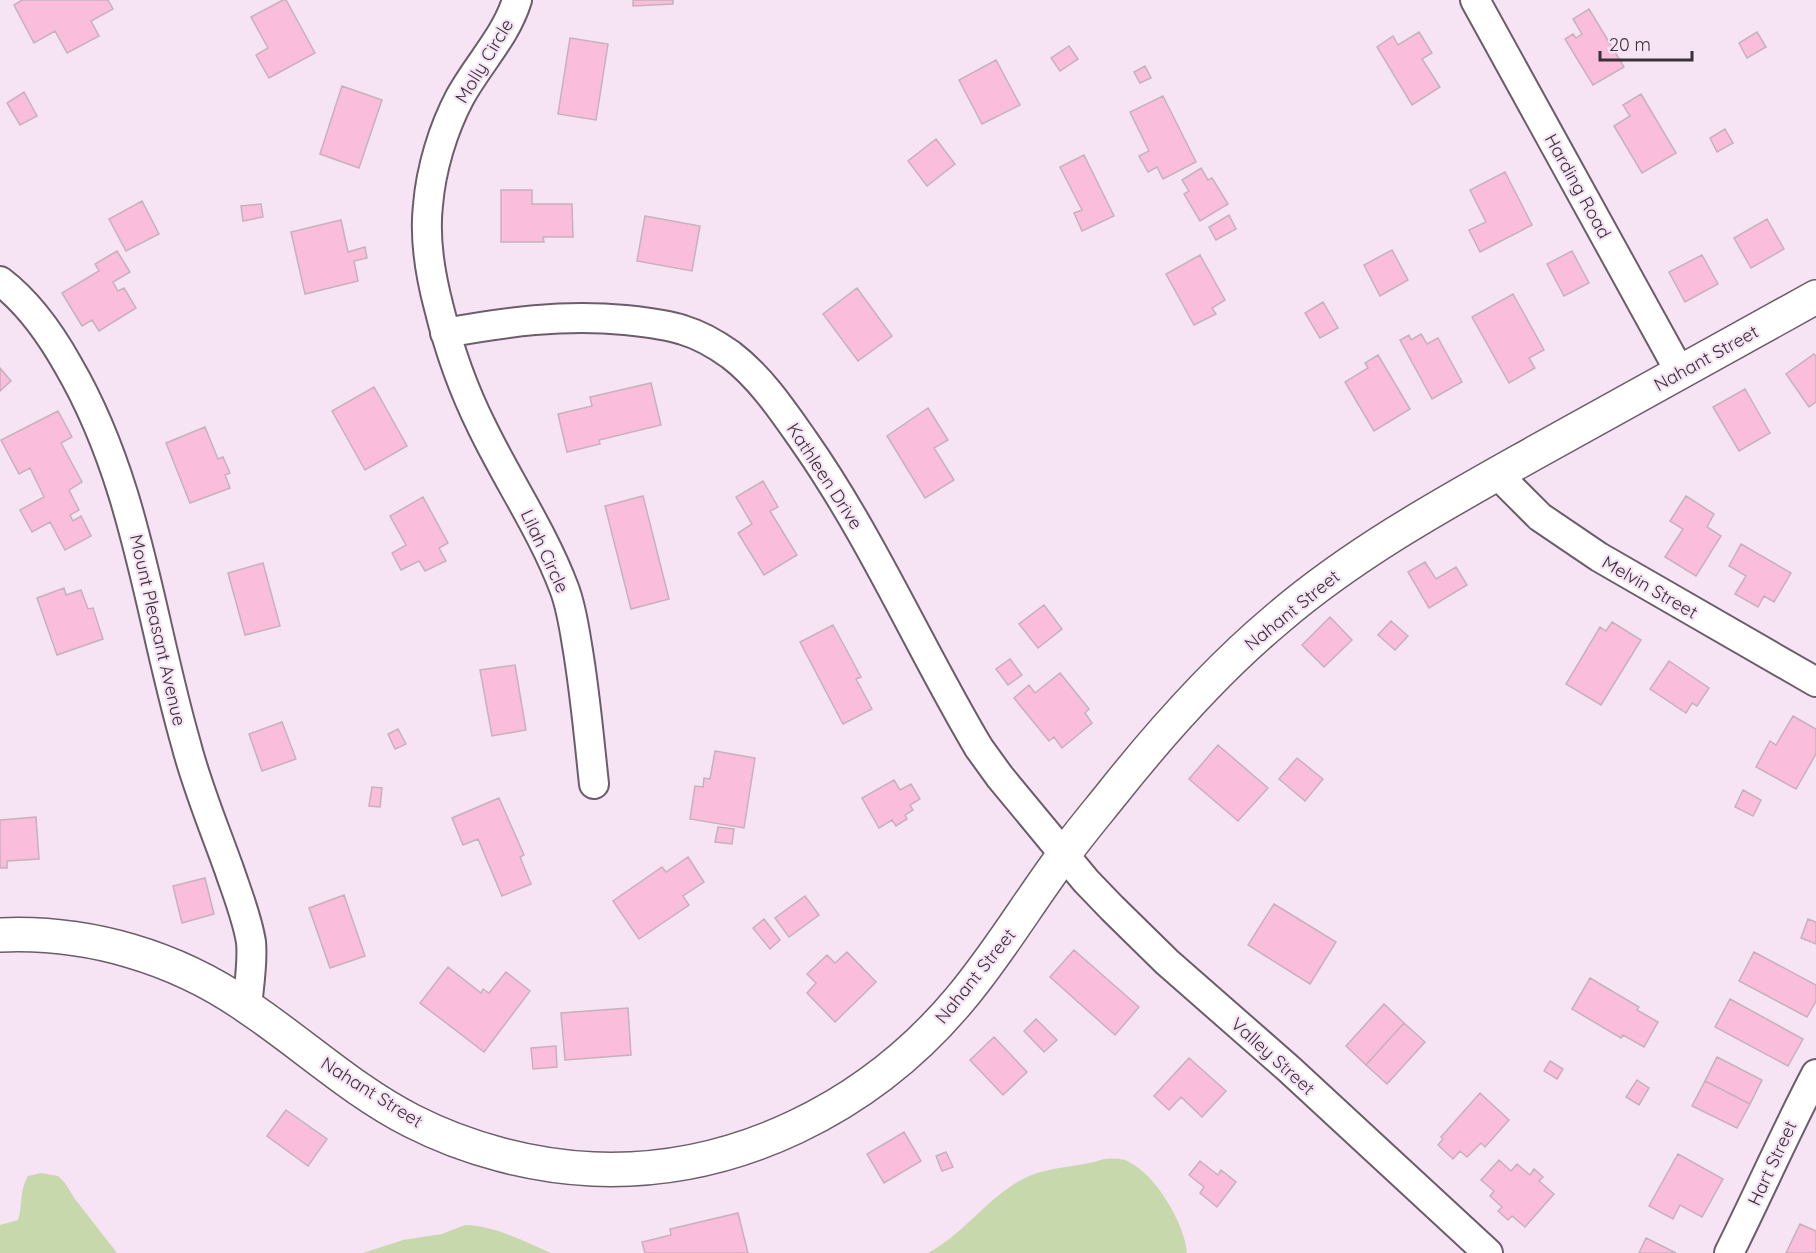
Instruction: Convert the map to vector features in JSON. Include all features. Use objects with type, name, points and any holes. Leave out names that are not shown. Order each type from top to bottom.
[{"type":"main road","name":"Nahant Street","points":[[0,935],[45,934],[87,940],[137,952],[183,969],[247,1006],[377,1100],[413,1121],[454,1139],[499,1154],[546,1164],[592,1169],[643,1168],[732,1153],[807,1122],[849,1097],[889,1068],[927,1035],[996,953],[1064,854],[1145,753],[1189,703],[1277,618],[1318,586],[1389,538],[1497,474],[1816,297]]},
{"type":"street","name":"Molly Circle","points":[[445,333],[433,288],[426,243],[428,204],[434,168],[459,98],[506,28],[517,0]]},
{"type":"street","name":"Harding Road","points":[[1475,0],[1680,372]]},
{"type":"street","name":"Mount Pleasant Avenue","points":[[0,281],[22,300],[40,321],[64,357],[91,406],[113,459],[142,559],[170,691],[189,756],[244,913],[251,954],[247,1006]]},
{"type":"street","name":"Kathleen Drive","points":[[445,333],[511,321],[603,318],[645,322],[681,329],[732,356],[770,395],[818,460],[870,547],[979,748],[1064,854]]},
{"type":"street","name":"Lilah Circle","points":[[445,333],[464,387],[482,426],[566,591],[582,673],[594,784]]},
{"type":"street","name":"Melvin Street","points":[[1497,474],[1540,517],[1599,557],[1816,682]]},
{"type":"street","name":"Valley Street","points":[[1064,854],[1105,901],[1153,948],[1289,1069],[1488,1253]]},
{"type":"street","name":"Hart Street","points":[[1729,1253],[1816,1074]]},
{"type":"green space","points":[[1104,1159],[1125,1160],[1148,1176],[1175,1214],[1187,1253],[928,1253],[953,1236],[998,1196],[1023,1179],[1052,1169]]},
{"type":"green space","points":[[41,1173],[58,1176],[65,1183],[117,1253],[0,1253],[0,1225],[18,1220],[25,1182],[28,1176]]},
{"type":"green space","points":[[465,1225],[498,1231],[551,1253],[363,1253],[403,1240],[442,1234]]},
{"type":"building","points":[[22,0],[108,0],[113,9],[91,21],[99,36],[67,53],[55,31],[34,43],[14,5]]},
{"type":"building","points":[[286,0],[315,53],[269,78],[256,55],[268,48],[251,17]]},
{"type":"building","points":[[633,0],[673,0],[673,4],[633,6]]},
{"type":"building","points":[[1589,9],[1624,67],[1593,85],[1565,39],[1573,34],[1576,38],[1582,34],[1573,19]]},
{"type":"building","points":[[1419,32],[1432,53],[1422,59],[1440,87],[1412,105],[1377,47],[1393,36],[1398,45]]},
{"type":"building","points":[[1757,32],[1766,47],[1747,58],[1739,43]]},
{"type":"building","points":[[570,38],[608,44],[596,120],[558,114]]},
{"type":"building","points":[[1069,46],[1078,59],[1060,71],[1051,58]]},
{"type":"building","points":[[996,60],[1020,105],[982,124],[959,80]]},
{"type":"building","points":[[1145,66],[1151,78],[1140,83],[1134,72]]},
{"type":"building","points":[[342,86],[382,100],[359,168],[320,154]]},
{"type":"building","points":[[24,92],[37,116],[20,125],[7,103]]},
{"type":"building","points":[[1641,94],[1676,153],[1642,173],[1614,126],[1630,116],[1623,105]]},
{"type":"building","points":[[1163,96],[1196,162],[1163,179],[1157,167],[1148,172],[1139,156],[1149,151],[1130,112]]},
{"type":"building","points":[[1725,129],[1733,143],[1717,152],[1710,138]]},
{"type":"building","points":[[936,139],[955,164],[927,186],[908,161]]},
{"type":"building","points":[[1084,155],[1114,216],[1082,231],[1074,213],[1082,210],[1060,167]]},
{"type":"building","points":[[1201,168],[1208,180],[1212,178],[1228,204],[1200,221],[1184,194],[1189,191],[1182,180]]},
{"type":"building","points":[[1505,172],[1532,225],[1480,252],[1469,230],[1486,222],[1470,190]]},
{"type":"building","points":[[501,190],[532,190],[532,204],[572,204],[573,237],[543,237],[544,242],[501,242]]},
{"type":"building","points":[[142,201],[159,234],[126,251],[109,219]]},
{"type":"building","points":[[261,204],[263,217],[243,221],[241,206]]},
{"type":"building","points":[[1229,215],[1236,229],[1216,240],[1209,227]]},
{"type":"building","points":[[645,216],[700,226],[692,271],[637,261]]},
{"type":"building","points":[[1767,219],[1784,249],[1751,268],[1734,238]]},
{"type":"building","points":[[341,220],[348,252],[365,247],[367,258],[354,261],[358,281],[305,294],[291,232]]},
{"type":"building","points":[[1392,250],[1408,280],[1380,296],[1364,265]]},
{"type":"building","points":[[117,251],[130,272],[113,282],[118,291],[124,288],[136,308],[99,331],[92,320],[82,326],[62,293],[99,271],[95,264]]},
{"type":"building","points":[[1572,251],[1589,283],[1564,296],[1547,264]]},
{"type":"building","points":[[1200,255],[1225,300],[1212,308],[1216,314],[1194,325],[1166,274]]},
{"type":"building","points":[[1702,255],[1718,284],[1685,302],[1669,272]]},
{"type":"building","points":[[857,288],[892,336],[858,361],[823,314]]},
{"type":"building","points":[[1513,294],[1544,350],[1529,358],[1535,368],[1509,383],[1472,317]]},
{"type":"building","points":[[1323,302],[1338,328],[1320,338],[1305,313]]},
{"type":"building","points":[[1421,334],[1427,344],[1438,338],[1462,382],[1432,399],[1400,340],[1409,335],[1411,340]]},
{"type":"building","points":[[1814,354],[1816,356],[1816,402],[1809,407],[1786,374]]},
{"type":"building","points":[[1378,355],[1410,409],[1374,431],[1345,382],[1368,368],[1365,363]]},
{"type":"building","points":[[0,368],[11,381],[0,391]]},
{"type":"building","points":[[651,383],[661,425],[599,440],[600,444],[567,452],[558,414],[592,406],[590,397]]},
{"type":"building","points":[[374,387],[407,446],[365,470],[332,411]]},
{"type":"building","points":[[1745,389],[1770,433],[1739,451],[1713,407]]},
{"type":"building","points":[[928,408],[948,440],[934,448],[954,480],[925,498],[887,436]]},
{"type":"building","points":[[58,411],[72,437],[61,443],[82,482],[69,490],[79,510],[70,515],[73,521],[81,516],[91,536],[65,550],[50,522],[32,532],[20,510],[44,497],[30,468],[19,474],[1,440]]},
{"type":"building","points":[[205,427],[218,459],[223,457],[230,473],[225,475],[230,488],[190,503],[166,443]]},
{"type":"building","points":[[763,481],[778,507],[770,511],[797,555],[764,575],[738,533],[752,524],[736,497]]},
{"type":"building","points":[[643,496],[669,599],[631,609],[605,506]]},
{"type":"building","points":[[1686,496],[1714,514],[1707,527],[1721,536],[1696,576],[1665,557],[1683,529],[1670,521]]},
{"type":"building","points":[[423,497],[448,543],[439,548],[446,561],[425,571],[419,561],[401,570],[392,553],[406,545],[390,516]]},
{"type":"building","points":[[1741,544],[1791,573],[1774,602],[1764,596],[1758,607],[1735,594],[1746,576],[1729,566]]},
{"type":"building","points":[[1425,562],[1436,579],[1456,567],[1467,585],[1429,608],[1408,572]]},
{"type":"building","points":[[263,563],[280,626],[245,635],[228,573]]},
{"type":"building","points":[[64,588],[66,595],[81,590],[88,609],[93,608],[103,639],[57,655],[37,598]]},
{"type":"building","points":[[1044,605],[1062,629],[1038,648],[1019,624]]},
{"type":"building","points":[[1330,617],[1352,640],[1324,667],[1302,645]]},
{"type":"building","points":[[1391,621],[1408,636],[1395,650],[1378,635]]},
{"type":"building","points":[[1612,622],[1641,640],[1601,705],[1566,684],[1600,627],[1606,631]]},
{"type":"building","points":[[833,625],[861,677],[856,679],[872,709],[843,724],[800,642]]},
{"type":"building","points":[[1010,659],[1022,675],[1008,685],[996,669]]},
{"type":"building","points":[[1669,661],[1709,688],[1697,706],[1692,703],[1686,713],[1650,689]]},
{"type":"building","points":[[515,665],[526,730],[492,736],[480,670]]},
{"type":"building","points":[[1060,673],[1089,709],[1085,713],[1092,723],[1062,748],[1054,737],[1049,741],[1014,698],[1029,685],[1035,693]]},
{"type":"building","points":[[1793,716],[1816,729],[1816,754],[1796,789],[1756,767],[1770,741],[1776,745]]},
{"type":"building","points":[[282,722],[296,759],[262,771],[249,734]]},
{"type":"building","points":[[398,729],[406,744],[395,749],[388,734]]},
{"type":"building","points":[[1218,745],[1268,788],[1238,821],[1189,779]]},
{"type":"building","points":[[715,751],[755,758],[744,828],[690,819],[695,786],[703,787],[704,778],[710,779]]},
{"type":"building","points":[[1297,758],[1323,779],[1305,801],[1279,779]]},
{"type":"building","points":[[894,780],[900,790],[911,784],[920,799],[910,805],[913,810],[905,815],[907,819],[896,826],[892,820],[879,828],[862,798]]},
{"type":"building","points":[[372,787],[382,788],[380,807],[369,806]]},
{"type":"building","points":[[1743,790],[1761,800],[1753,816],[1735,807]]},
{"type":"building","points":[[499,798],[524,855],[520,857],[531,884],[502,896],[478,839],[463,845],[452,818]]},
{"type":"building","points":[[36,817],[39,859],[7,861],[7,868],[0,868],[0,820]]},
{"type":"building","points":[[718,827],[734,829],[732,844],[715,842]]},
{"type":"building","points":[[688,857],[704,882],[683,896],[689,905],[639,939],[613,901],[662,867],[666,872]]},
{"type":"building","points":[[205,878],[214,914],[182,923],[173,886]]},
{"type":"building","points":[[344,895],[365,956],[330,968],[309,908]]},
{"type":"building","points":[[805,896],[819,915],[789,937],[775,918]]},
{"type":"building","points":[[1274,904],[1336,942],[1310,984],[1248,945]]},
{"type":"building","points":[[764,919],[780,940],[770,949],[753,928]]},
{"type":"building","points":[[1808,919],[1816,922],[1816,944],[1801,938]]},
{"type":"building","points":[[1074,950],[1139,1007],[1115,1035],[1050,977]]},
{"type":"building","points":[[847,952],[876,982],[835,1022],[807,993],[816,983],[807,974],[827,955],[835,963]]},
{"type":"building","points":[[1754,952],[1816,985],[1816,1001],[1807,1017],[1739,981]]},
{"type":"building","points":[[448,967],[481,993],[483,989],[489,993],[506,972],[530,991],[484,1052],[420,1003]]},
{"type":"building","points":[[1590,978],[1639,1007],[1637,1010],[1658,1022],[1644,1047],[1623,1035],[1621,1038],[1572,1009]]},
{"type":"building","points":[[1730,999],[1803,1039],[1788,1066],[1715,1027]]},
{"type":"building","points":[[1384,1004],[1404,1023],[1366,1065],[1346,1046]]},
{"type":"building","points":[[628,1008],[631,1055],[565,1060],[561,1013]]},
{"type":"building","points":[[1036,1019],[1057,1040],[1044,1052],[1024,1031]]},
{"type":"building","points":[[1404,1023],[1425,1042],[1387,1084],[1366,1065]]},
{"type":"building","points":[[994,1037],[1027,1072],[1003,1095],[970,1060]]},
{"type":"building","points":[[556,1046],[557,1067],[533,1069],[531,1048]]},
{"type":"building","points":[[1717,1057],[1762,1080],[1750,1104],[1705,1081]]},
{"type":"building","points":[[1189,1058],[1226,1091],[1202,1117],[1181,1097],[1169,1110],[1154,1096]]},
{"type":"building","points":[[1550,1061],[1563,1069],[1557,1079],[1544,1071]]},
{"type":"building","points":[[1637,1080],[1649,1088],[1639,1105],[1626,1097]]},
{"type":"building","points":[[1705,1081],[1750,1104],[1737,1128],[1692,1106]]},
{"type":"building","points":[[1480,1093],[1509,1120],[1485,1147],[1481,1143],[1467,1157],[1460,1151],[1453,1159],[1438,1145],[1443,1139],[1441,1137]]},
{"type":"building","points":[[286,1110],[327,1139],[308,1166],[267,1136]]},
{"type":"building","points":[[904,1132],[921,1161],[884,1183],[867,1154]]},
{"type":"building","points":[[946,1152],[953,1167],[942,1171],[936,1156]]},
{"type":"building","points":[[1678,1154],[1723,1179],[1702,1217],[1680,1205],[1673,1219],[1649,1206]]},
{"type":"building","points":[[1499,1160],[1511,1171],[1517,1164],[1530,1175],[1534,1169],[1543,1177],[1539,1181],[1554,1194],[1525,1227],[1512,1216],[1508,1220],[1498,1211],[1502,1207],[1490,1196],[1494,1191],[1481,1180]]},
{"type":"building","points":[[1200,1161],[1218,1175],[1221,1170],[1236,1182],[1217,1207],[1200,1193],[1204,1187],[1189,1175]]},
{"type":"building","points":[[738,1213],[748,1253],[645,1253],[642,1242],[671,1235],[670,1229]]},
{"type":"building","points":[[1800,1224],[1816,1231],[1816,1253],[1786,1253]]},
{"type":"building","points":[[1646,1238],[1676,1253],[1639,1253]]}]
